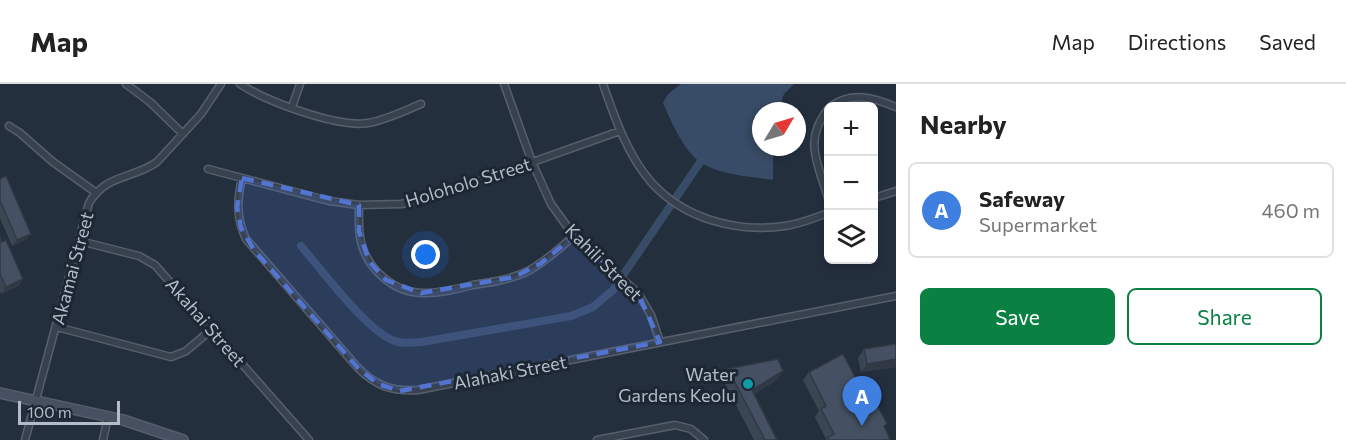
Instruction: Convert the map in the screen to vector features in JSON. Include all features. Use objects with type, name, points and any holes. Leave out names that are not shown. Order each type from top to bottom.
[{"type":"main road","points":[[0,393],[140,425],[183,440]]},
{"type":"street","points":[[126,84],[155,107],[183,134]]},
{"type":"street","name":"Akamai Street","points":[[25,440],[86,212],[95,192],[113,180],[150,167],[157,162],[201,114],[221,84]]},
{"type":"street","points":[[240,84],[263,97],[292,107],[335,121],[357,124],[379,120],[421,104]]},
{"type":"street","points":[[292,107],[300,84]]},
{"type":"street","name":"Kahili Street","points":[[504,84],[532,162],[551,204],[574,236],[645,302],[660,342]]},
{"type":"street","points":[[603,84],[620,131],[639,166],[660,191],[697,215],[735,226],[765,228],[787,226],[824,214]]},
{"type":"street","points":[[841,102],[859,96],[896,106]]},
{"type":"street","points":[[824,114],[820,118],[813,138],[815,156],[824,185]]},
{"type":"street","points":[[9,126],[95,192]]},
{"type":"street","name":"Holoholo Street","points":[[208,169],[328,201],[359,205],[401,204],[437,195],[620,131]]},
{"type":"street","name":"Alahaki Street","points":[[242,178],[237,207],[241,228],[246,239],[358,369],[368,378],[389,389],[418,390],[896,296]]},
{"type":"street","points":[[878,196],[896,191]]},
{"type":"street","points":[[359,205],[361,243],[369,261],[386,280],[398,287],[422,293],[514,277],[540,264],[574,236]]},
{"type":"street","name":"Akahai Street","points":[[80,241],[147,260],[163,273],[309,440]]},
{"type":"street","points":[[57,327],[171,357],[186,351],[212,329]]},
{"type":"street","points":[[103,440],[108,417]]},
{"type":"street","points":[[597,440],[628,437],[675,425],[691,429],[704,440]]},
{"type":"highlighted area","points":[[242,178],[359,205],[359,231],[369,261],[386,280],[421,293],[514,277],[540,264],[574,236],[638,293],[660,342],[400,391],[378,384],[358,368],[254,250],[241,228],[237,207]]},
{"type":"water","points":[[681,84],[794,84],[784,94],[781,102],[752,102],[752,156],[773,156],[773,180],[720,171],[693,156],[680,138],[663,103],[668,94]]},
{"type":"building","points":[[6,176],[31,234],[17,240],[0,200],[0,179]]},
{"type":"building","points":[[0,236],[2,242],[6,240],[23,279],[6,287],[0,274]]},
{"type":"building","points":[[896,344],[896,359],[867,364],[864,349]]},
{"type":"building","points":[[843,354],[861,388],[864,387],[871,401],[874,399],[887,424],[884,426],[890,439],[829,440],[827,438],[834,434],[821,409],[826,406],[809,372]]},
{"type":"building","points":[[778,359],[783,371],[752,390],[777,440],[765,440],[728,369]]},
{"type":"waterway","points":[[301,246],[360,315],[374,328],[398,342],[422,342],[571,316],[593,307],[613,290],[705,155]]},
{"type":"place","name":"Water Gardens Keolu","points":[[748,384]]},
{"type":"place","name":"Safeway","points":[[862,426]]}]
